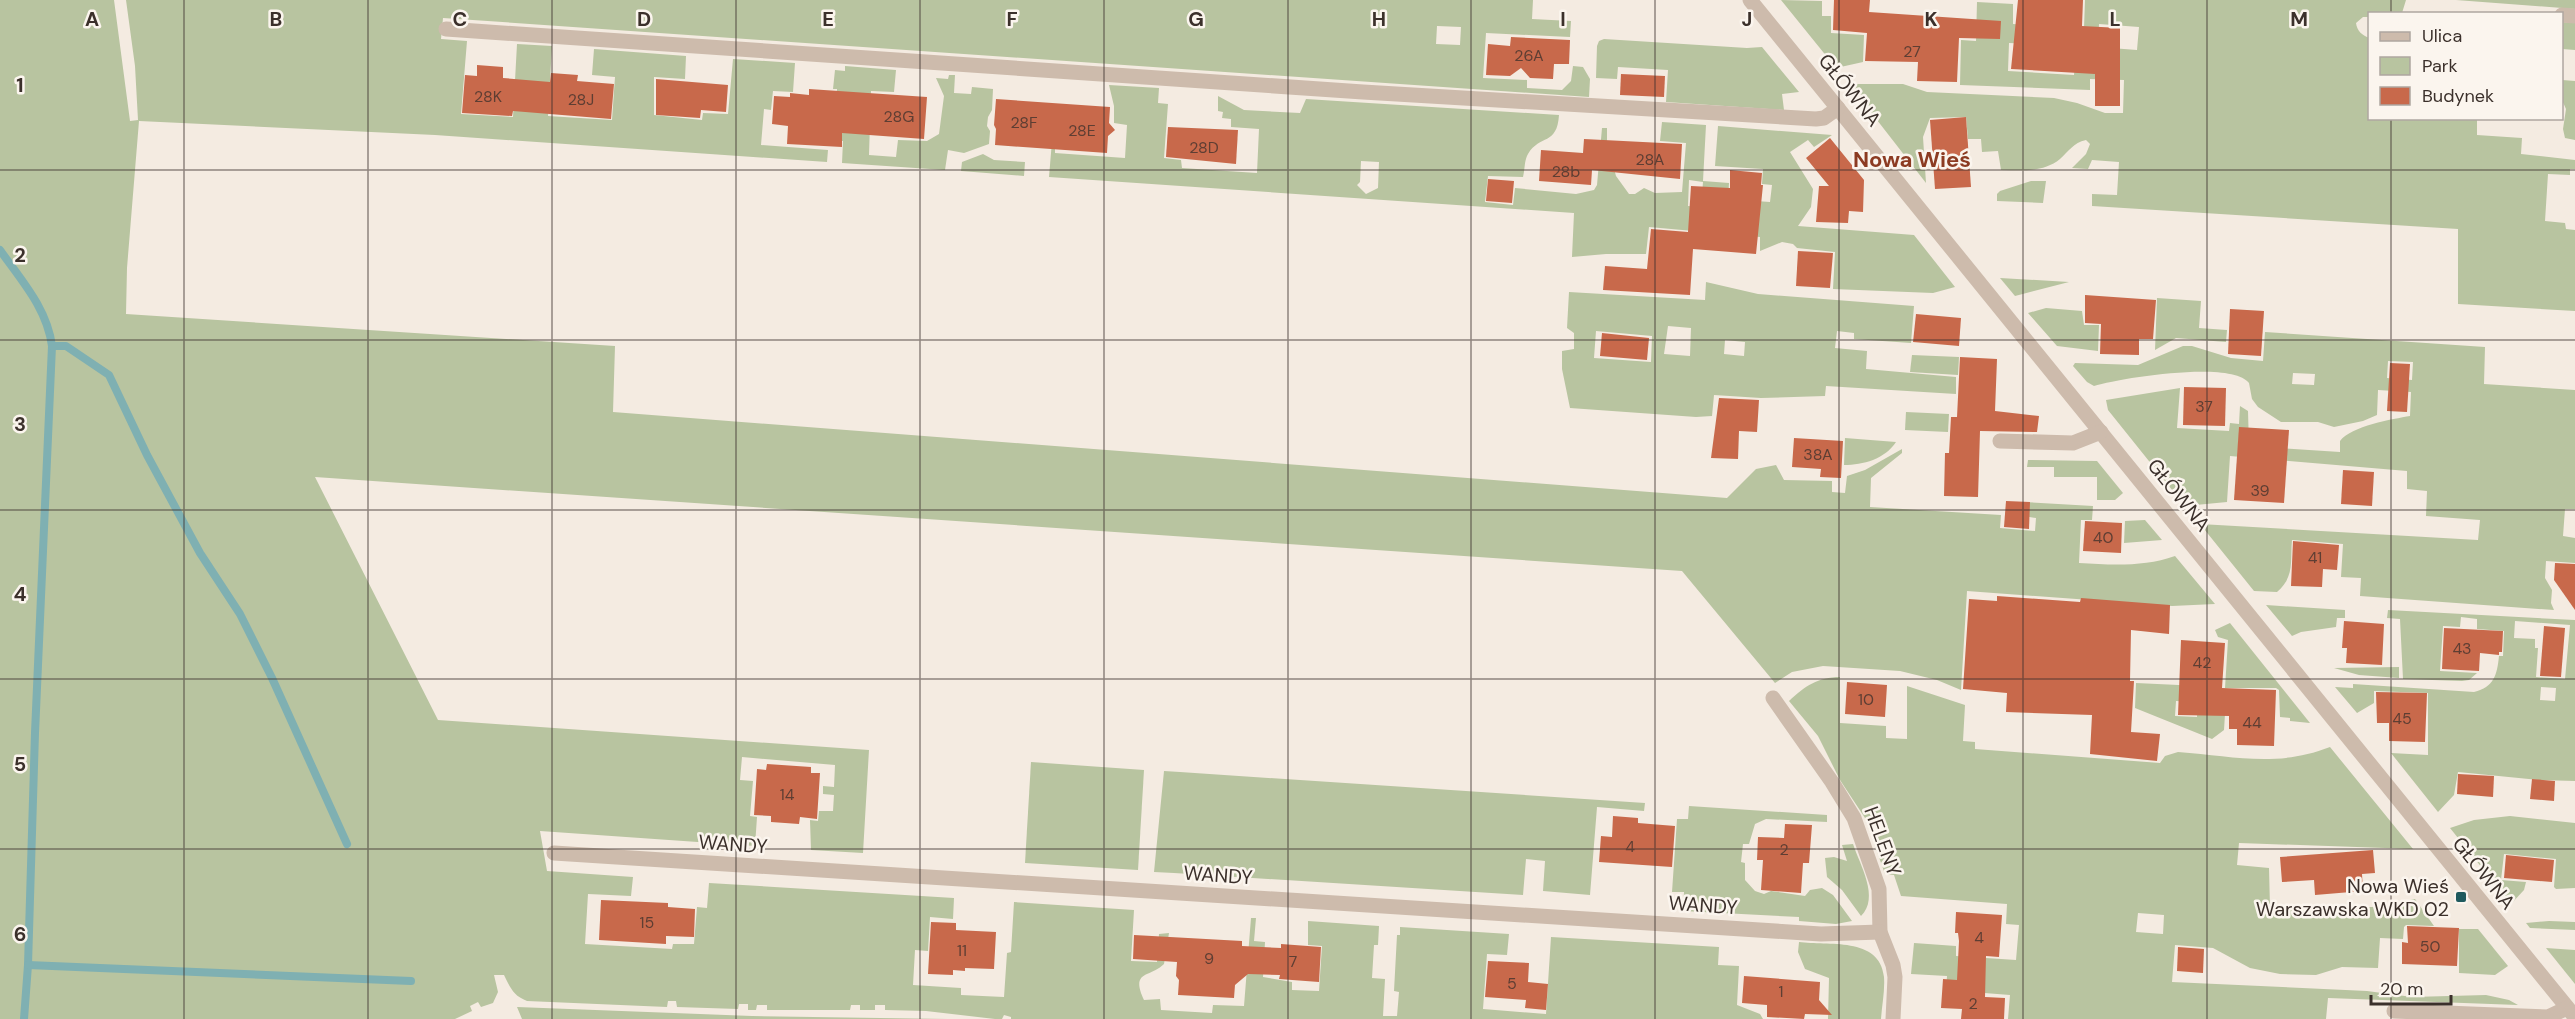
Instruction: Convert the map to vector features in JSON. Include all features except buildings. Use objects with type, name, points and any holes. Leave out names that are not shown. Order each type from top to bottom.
[{"type":"street","name":"GŁÓWNA","points":[[1750,0],[2571,1013]]},
{"type":"street","points":[[446,29],[1351,91],[1820,119],[1838,108]]},
{"type":"street","points":[[2000,441],[2073,443],[2101,432]]},
{"type":"street","name":"HELENY","points":[[1773,698],[1832,782],[1854,818],[1878,883],[1880,932],[1894,970],[1893,1019]]},
{"type":"street","name":"WANDY","points":[[554,853],[1821,934],[1880,932]]},
{"type":"street","points":[[2394,1011],[2548,1017],[2571,1013]]},
{"type":"green space","points":[[0,0],[114,0],[130,121],[138,120],[135,66],[126,0],[1533,0],[1532,19],[1571,21],[1570,37],[1486,33],[1483,78],[1527,80],[1527,88],[1562,90],[1571,81],[1573,66],[1583,67],[1590,79],[1589,97],[443,18],[441,39],[467,41],[461,114],[513,117],[517,44],[552,46],[548,116],[612,120],[615,77],[592,75],[594,49],[686,56],[685,79],[654,77],[654,115],[702,120],[703,113],[728,114],[733,59],[795,63],[793,92],[773,91],[771,110],[764,109],[761,145],[828,150],[827,162],[435,135],[139,121],[127,268],[126,314],[615,346],[613,412],[1727,498],[1756,469],[1776,465],[1784,480],[1832,481],[1832,492],[1845,493],[1847,476],[1865,470],[1902,449],[1902,453],[1871,478],[1870,507],[2001,515],[2000,528],[2035,531],[2036,518],[2023,516],[2024,502],[2093,506],[2092,520],[2081,520],[2079,563],[2140,564],[2175,556],[2215,604],[2172,606],[1967,591],[1961,690],[1937,680],[1900,671],[1823,666],[1792,672],[1775,683],[1682,571],[315,477],[438,720],[869,750],[863,853],[811,850],[810,820],[818,821],[819,811],[833,811],[834,795],[823,794],[823,786],[834,787],[835,765],[742,757],[740,780],[753,781],[750,816],[757,817],[755,846],[540,831],[547,871],[633,877],[631,896],[588,894],[585,944],[672,949],[673,944],[694,944],[697,907],[707,908],[709,883],[954,898],[953,919],[930,917],[928,951],[915,950],[913,985],[961,988],[961,995],[1004,997],[1007,953],[1011,952],[1014,902],[1134,910],[1131,961],[1157,962],[1159,934],[1169,933],[1164,964],[1140,979],[1139,984],[1144,1000],[1160,999],[1161,1010],[1212,1013],[1213,1005],[1244,1006],[1251,918],[1256,918],[1254,941],[1265,942],[1263,977],[1292,982],[1292,990],[1319,991],[1322,946],[1308,945],[1308,921],[1379,926],[1378,945],[1374,945],[1372,978],[1385,979],[1383,1016],[1397,1016],[1399,992],[1394,991],[1397,935],[1400,935],[1400,927],[1509,934],[1507,955],[1487,954],[1483,1009],[1546,1014],[1551,937],[1719,947],[1718,965],[1739,966],[1737,1005],[1760,1014],[1763,1019],[1011,1019],[1004,1015],[1002,1019],[995,1019],[926,1011],[885,1010],[885,1005],[875,1005],[875,1010],[860,1010],[860,1005],[851,1005],[850,1010],[767,1010],[767,1005],[757,1005],[756,1010],[748,1010],[748,1004],[739,1004],[738,1009],[677,1007],[676,1001],[668,1001],[667,1007],[527,1001],[515,994],[504,975],[494,975],[498,992],[493,1003],[481,1007],[478,1002],[470,1006],[472,1011],[455,1019],[0,1019]],"holes":[[[1437,26],[1461,27],[1460,45],[1436,44]]]},
{"type":"green space","points":[[1781,0],[1822,1],[1822,16],[1831,16],[1831,33],[1864,35],[1863,62],[1836,68]]},
{"type":"green space","points":[[2085,0],[2406,0],[2402,12],[2368,12],[2368,17],[2363,17],[2356,23],[2360,32],[2368,38],[2368,120],[2477,120],[2477,135],[2522,138],[2521,154],[2575,160],[2575,169],[2570,169],[2570,175],[2548,174],[2545,221],[2565,223],[2566,229],[2575,230],[2575,311],[2458,304],[2458,229],[2092,206],[2092,194],[2117,195],[2119,162],[2092,160],[2088,169],[2072,168],[2086,154],[2090,144],[2086,140],[2074,145],[2060,159],[2046,167],[2031,170],[2001,170],[1998,151],[1982,152],[1981,139],[1968,139],[1966,117],[1930,118],[1923,137],[1926,183],[1849,84],[1903,84],[1927,92],[2054,98],[2105,113],[2123,113],[2124,80],[2090,79],[2090,90],[1960,85],[1961,40],[1976,41],[1977,2],[2013,4],[2013,24],[2084,28]],"holes":[[[2099,24],[2139,27],[2137,50],[2098,47]],[[2009,43],[2076,46],[2074,75],[2008,71]]]},
{"type":"green space","points":[[2456,0],[2575,0],[2575,9]]},
{"type":"green space","points":[[2563,22],[2575,23],[2575,50],[2563,49]]},
{"type":"green space","points":[[1604,39],[1762,47],[1799,92],[1782,94],[1784,110],[1666,102],[1668,70],[1618,67],[1617,79],[1596,78],[1597,46],[1599,41]]},
{"type":"green space","points":[[845,66],[896,70],[894,92],[871,91],[869,155],[896,157],[898,140],[927,141],[939,134],[944,96],[936,78],[948,79],[949,75],[955,75],[954,93],[971,94],[972,87],[993,89],[992,110],[987,126],[990,131],[989,144],[964,153],[948,150],[945,170],[842,163],[843,141],[823,140],[835,119],[837,89],[833,89],[835,70],[845,71]]},
{"type":"green space","points":[[2563,80],[2575,81],[2575,140],[2565,138],[2563,129],[2566,109],[2563,102]]},
{"type":"green space","points":[[1109,85],[1159,88],[1158,103],[1168,104],[1164,158],[1181,160],[1182,168],[1257,173],[1259,129],[1231,127],[1231,119],[1222,118],[1223,112],[1218,111],[1218,96],[1244,110],[1300,113],[1306,99],[1559,115],[1555,131],[1528,154],[1523,177],[1488,176],[1485,202],[1513,205],[1515,188],[1576,194],[1594,190],[1597,185],[1602,128],[1607,128],[1607,143],[1616,176],[1629,194],[1635,194],[1644,188],[1655,193],[1682,192],[1686,143],[1660,141],[1662,122],[1706,125],[1703,181],[1729,183],[1728,199],[1770,202],[1772,185],[1762,184],[1763,169],[1715,166],[1718,126],[1832,135],[1814,147],[1808,140],[1790,152],[1813,189],[1811,207],[1798,226],[1914,235],[1955,287],[1933,293],[1833,289],[1835,252],[1797,248],[1793,244],[1782,242],[1760,251],[1760,237],[1649,227],[1646,254],[1572,257],[1574,213],[1049,177],[1052,141],[1055,141],[1055,153],[1125,158],[1127,125],[1114,123],[1114,106]],"holes":[[[1361,161],[1379,162],[1378,188],[1366,194],[1357,185],[1360,182]],[[1689,180],[1703,182],[1701,207],[1688,206]]]},
{"type":"green space","points":[[983,154],[994,160],[1025,162],[1024,176],[961,171],[962,162]]},
{"type":"green space","points":[[2031,181],[2046,181],[2043,203],[1997,201],[1997,194],[2000,191]]},
{"type":"green space","points":[[2000,278],[2069,282],[2015,296]]},
{"type":"green space","points":[[1706,282],[1758,294],[1914,306],[1911,343],[1854,339],[1854,333],[1837,331],[1835,348],[1867,351],[1866,369],[1956,377],[1956,394],[1826,386],[1825,396],[1761,398],[1714,395],[1712,416],[1696,417],[1570,408],[1562,369],[1562,351],[1574,349],[1574,333],[1567,328],[1569,292],[1705,300]],"holes":[[[1668,326],[1691,328],[1690,356],[1664,354]],[[1596,331],[1652,336],[1651,362],[1594,358]],[[1725,340],[1745,342],[1744,356],[1724,354]]]},
{"type":"green space","points":[[2157,298],[2201,301],[2199,328],[2227,330],[2226,342],[2176,338],[2155,350]]},
{"type":"green space","points":[[2046,308],[2082,311],[2084,325],[2099,325],[2098,351],[2057,346],[2028,313]]},
{"type":"green space","points":[[2265,332],[2485,347],[2484,384],[2575,390],[2575,509],[2565,509],[2563,536],[2575,538],[2575,563],[2546,561],[2545,578],[2552,590],[2551,603],[2554,610],[2360,596],[2361,578],[2341,577],[2343,544],[2292,540],[2289,574],[2283,586],[2277,592],[2254,591],[2200,524],[2478,540],[2480,520],[2426,516],[2427,491],[2407,489],[2407,471],[2230,456],[2227,502],[2185,506],[2108,410],[2106,400],[2180,388],[2177,428],[2229,431],[2230,423],[2239,424],[2240,406],[2248,411],[2249,446],[2340,452],[2340,441],[2353,431],[2410,416],[2411,392],[2378,390],[2377,415],[2363,421],[2334,427],[2318,422],[2281,422],[2258,407],[2252,399],[2249,383],[2239,376],[2221,373],[2175,373],[2150,375],[2094,386],[2087,382],[2073,366],[2075,363],[2138,365],[2183,346],[2192,346],[2231,358],[2263,361]],"holes":[[[2388,361],[2413,362],[2412,380],[2387,378]],[[2293,373],[2315,374],[2314,385],[2292,384]]]},
{"type":"green space","points":[[1912,355],[1959,357],[1958,375],[1910,372]]},
{"type":"green space","points":[[1906,412],[1949,414],[1948,432],[1905,430]]},
{"type":"green space","points":[[1845,438],[1896,442],[1880,457],[1859,464],[1844,465]]},
{"type":"green space","points":[[2028,460],[2097,461],[2123,493],[2115,500],[2097,500],[2097,477],[2054,477],[2054,467],[2027,467]]},
{"type":"green space","points":[[2145,520],[2162,540],[2124,543],[2125,521]]},
{"type":"green space","points":[[2266,605],[2345,610],[2345,618],[2337,618],[2336,627],[2301,632],[2292,636]]},
{"type":"green space","points":[[2388,610],[2575,620],[2575,781],[2458,772],[2454,795],[2438,812],[2391,753],[2428,755],[2428,693],[2374,691],[2374,703],[2357,713],[2335,687],[2353,688],[2353,684],[2474,692],[2481,690],[2493,679],[2499,656],[2503,656],[2504,631],[2477,629],[2477,619],[2461,617],[2460,627],[2443,626],[2440,671],[2477,673],[2469,680],[2462,681],[2403,679],[2400,619],[2387,618]],"holes":[[[2515,621],[2570,625],[2565,679],[2536,677],[2538,648],[2535,648],[2535,639],[2514,638]],[[2541,687],[2556,688],[2555,701],[2540,700]]]},
{"type":"green space","points":[[2230,623],[2310,723],[2290,721],[2290,718],[2280,717],[2279,690],[2276,688],[2225,688],[2228,640],[2218,637],[2215,630]]},
{"type":"green space","points":[[2399,667],[2399,678],[2359,675],[2334,668]]},
{"type":"green space","points":[[1840,677],[1840,723],[1886,726],[1886,738],[1907,739],[1907,686],[1965,705],[1963,741],[1975,742],[1975,749],[2160,763],[2165,756],[2178,752],[2273,759],[2330,747],[2413,849],[2239,843],[2237,865],[2269,868],[2270,908],[2372,907],[2415,899],[2434,926],[2406,925],[2403,939],[2380,938],[2378,968],[2342,967],[2316,975],[2280,974],[2250,968],[2213,948],[2175,945],[2172,982],[2367,991],[2412,997],[2486,995],[2509,1000],[2518,1005],[2328,998],[2326,1019],[2008,1019],[2010,995],[1946,990],[1947,976],[1911,974],[1914,943],[1956,946],[1956,956],[2016,960],[2019,925],[2006,924],[2007,904],[1901,896],[1894,875],[1885,874],[1865,818],[1840,780],[1818,736],[1789,701],[1812,683]],"holes":[[[2138,913],[2164,915],[2163,934],[2136,932]]]},
{"type":"green space","points":[[2136,683],[2221,687],[2195,702],[2176,701],[2175,716],[2197,717],[2197,713],[2225,714],[2224,730],[2212,739],[2135,708]]},
{"type":"green space","points":[[1031,762],[1144,770],[1138,870],[1025,863]]},
{"type":"green space","points":[[1164,771],[1645,803],[1644,811],[1597,807],[1590,895],[1543,891],[1545,861],[1526,859],[1523,895],[1154,872]]},
{"type":"green space","points":[[1689,806],[1827,815],[1827,822],[1766,819],[1755,824],[1749,844],[1743,844],[1741,862],[1745,863],[1745,880],[1755,891],[1764,894],[1771,891],[1805,896],[1810,890],[1822,888],[1833,895],[1852,921],[1836,924],[1799,921],[1799,917],[1683,911],[1684,892],[1672,892],[1677,819],[1688,819]]},
{"type":"green space","points":[[2510,816],[2575,823],[2575,888],[2556,889],[2554,887],[2556,859],[2504,854],[2501,880],[2526,882],[2524,890],[2511,904],[2450,828],[2474,820]]},
{"type":"green space","points":[[1853,844],[1869,891],[1869,900],[1861,916],[1842,890],[1827,877],[1825,858],[1834,857],[1847,861],[1842,845]]},
{"type":"green space","points":[[2575,922],[2575,930],[2530,928],[2526,923]]},
{"type":"green space","points":[[2459,929],[2478,929],[2508,966],[2495,975],[2459,973]]},
{"type":"green space","points":[[1799,942],[1850,946],[1863,949],[1873,955],[1880,964],[1884,977],[1881,1019],[1828,1019],[1829,978],[1805,969],[1798,952]]},
{"type":"green space","points":[[2546,948],[2575,950],[2575,984]]},
{"type":"green space","points":[[517,1007],[752,1016],[948,1019],[522,1019]]},
{"type":"waterway","points":[[0,250],[39,307],[45,319],[52,346],[24,1019]]},
{"type":"waterway","points":[[52,346],[66,346],[109,375],[147,455],[200,553],[240,614],[272,678],[347,844]]},
{"type":"waterway","points":[[28,965],[411,981]]},
{"type":"place","name":"Nowa Wieś Warszawska WKD 02","points":[[2461,897]]},
{"type":"district","name":"Nowa Wieś","points":[[1912,159]]}]
